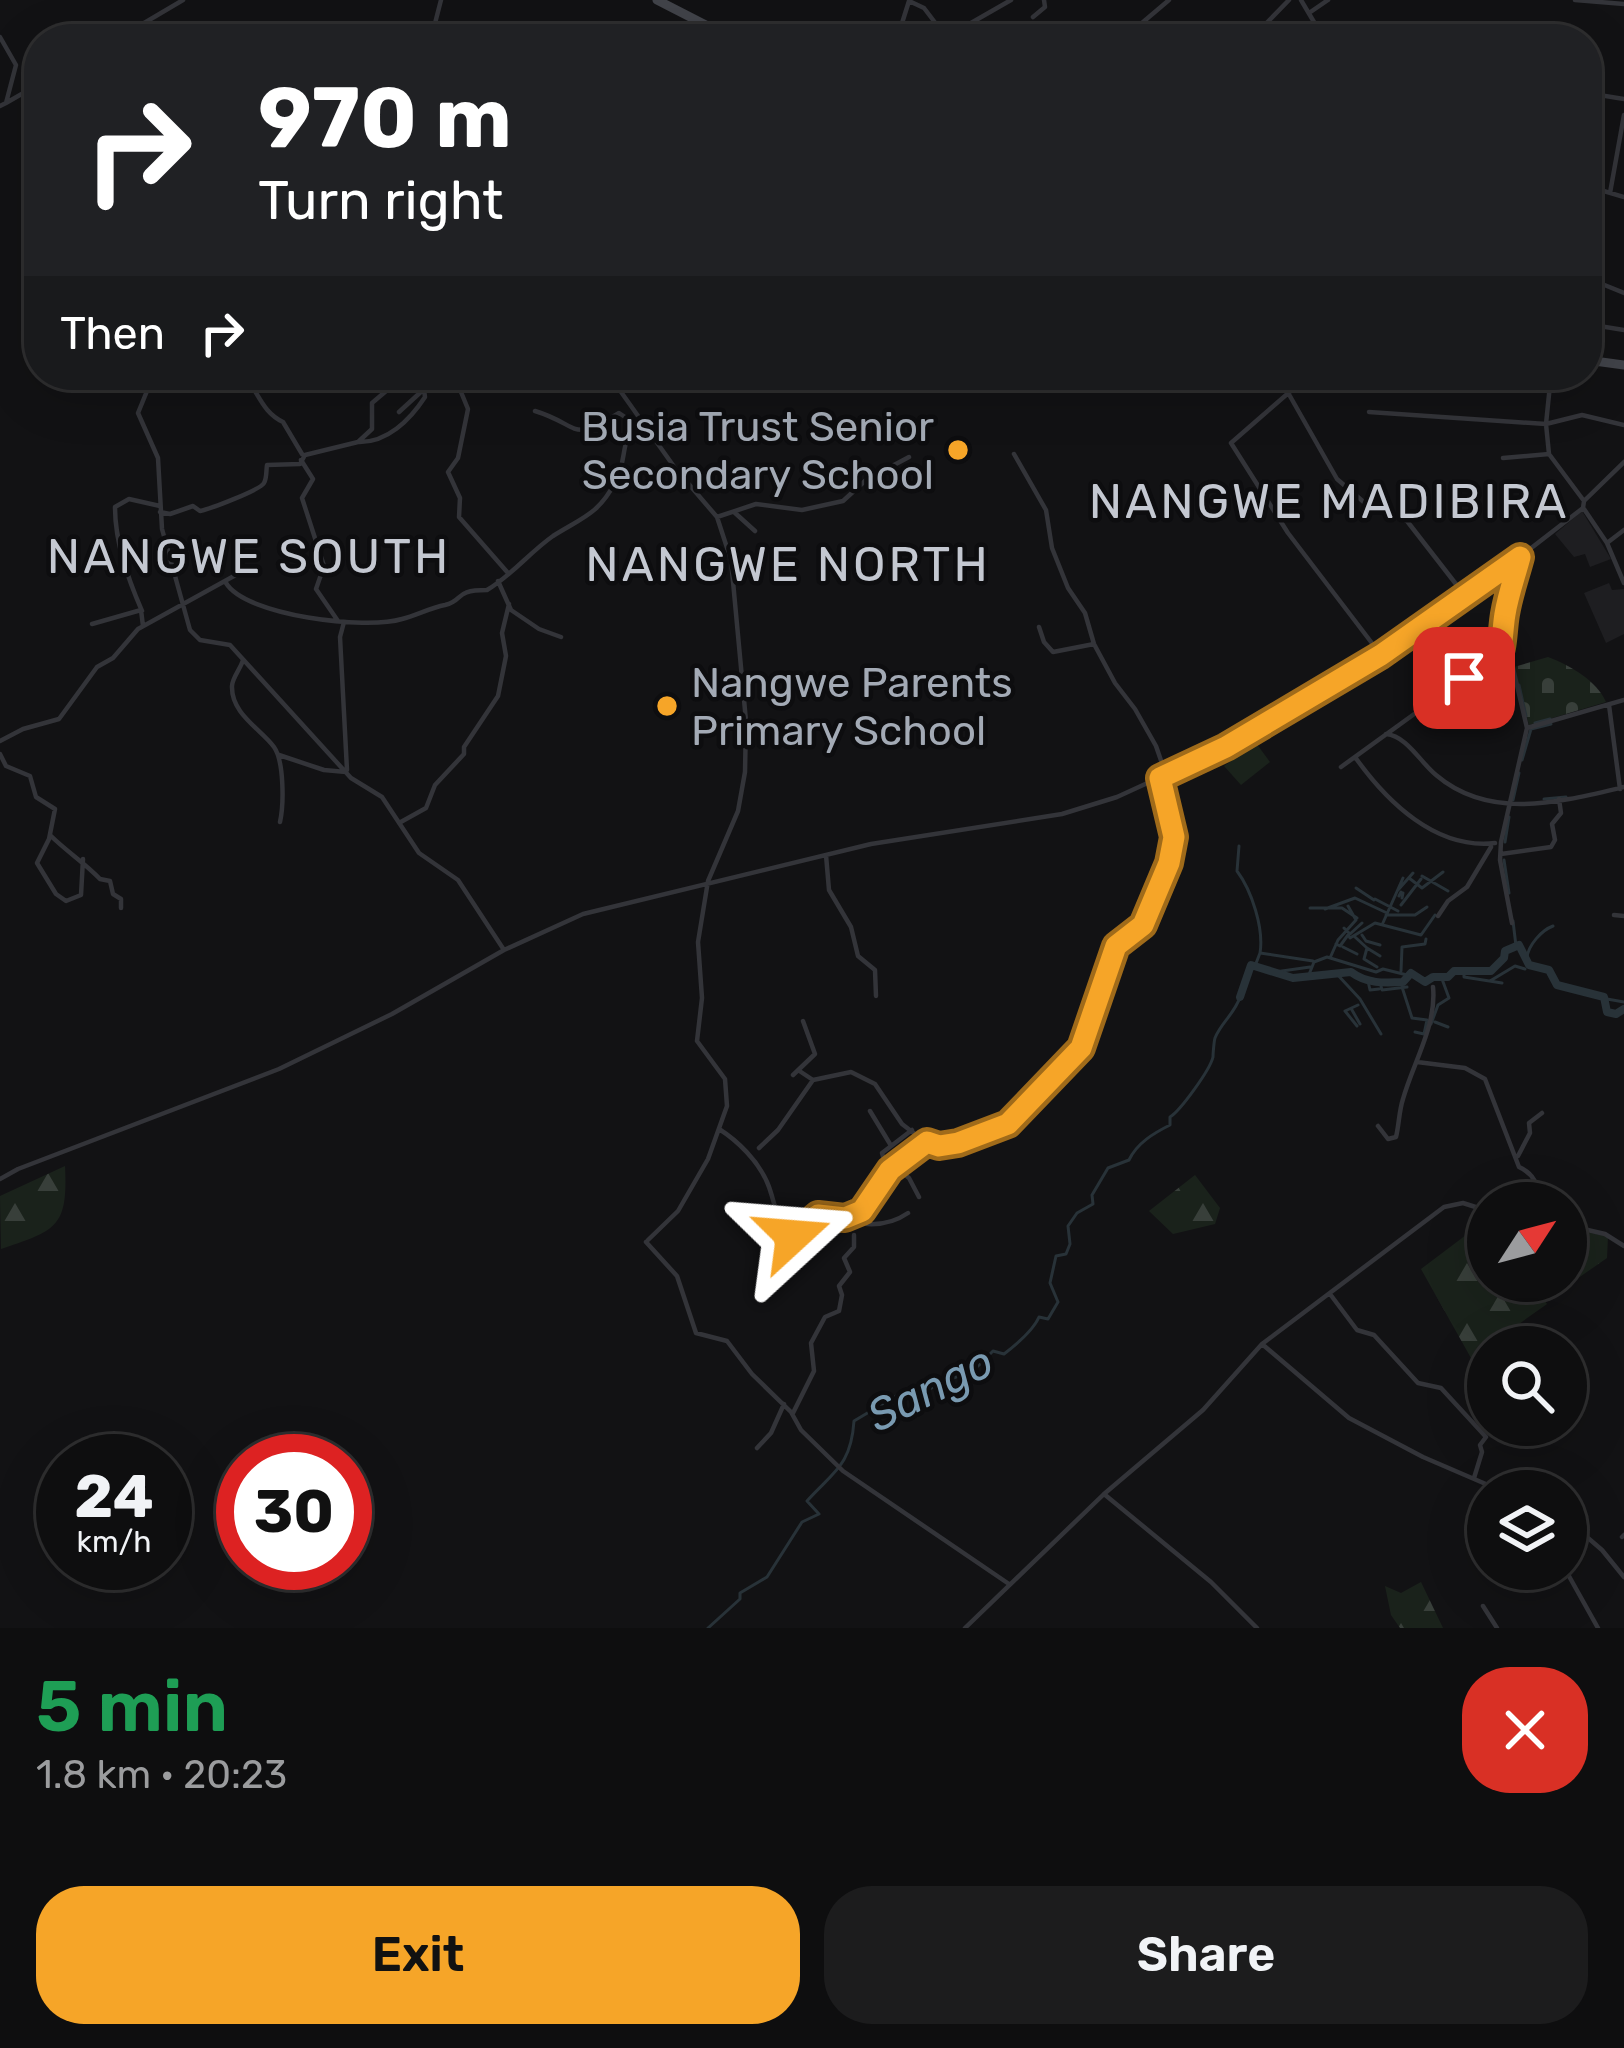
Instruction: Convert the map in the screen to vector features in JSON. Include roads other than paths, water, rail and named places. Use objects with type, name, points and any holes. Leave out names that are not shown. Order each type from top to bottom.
[{"type":"main road","points":[[657,0],[704,24]]},
{"type":"street","points":[[142,24],[182,0]]},
{"type":"street","points":[[969,24],[1011,0]]},
{"type":"street","points":[[1033,17],[1046,7],[1044,0]]},
{"type":"street","points":[[1141,24],[1169,0]]},
{"type":"street","points":[[1266,24],[1289,0]]},
{"type":"street","points":[[1301,0],[1315,24]]},
{"type":"street","points":[[1309,13],[1328,0]]},
{"type":"street","points":[[1575,0],[1624,4]]},
{"type":"street","points":[[902,24],[909,1],[924,8],[935,24]]},
{"type":"street","points":[[0,37],[16,65],[3,104]]},
{"type":"street","points":[[1610,193],[1624,116]]},
{"type":"street","points":[[1602,191],[1624,196]]},
{"type":"street","points":[[149,390],[138,413],[158,458],[160,509],[181,608],[195,638],[226,643],[347,773],[382,797],[419,853],[458,880],[504,950]]},
{"type":"street","points":[[254,390],[272,419],[284,422],[313,479],[302,499],[324,566],[316,589],[341,622],[347,773]]},
{"type":"street","points":[[358,442],[372,429],[372,403],[387,390]]},
{"type":"street","points":[[302,458],[391,434],[424,401],[423,390]]},
{"type":"street","points":[[398,412],[423,390]]},
{"type":"street","points":[[460,390],[468,409],[458,458],[448,472],[460,497],[459,517],[508,573]]},
{"type":"street","points":[[617,390],[636,421],[717,517],[731,560],[746,761],[738,812],[708,880],[698,942],[702,986],[697,1041],[728,1089],[708,1159],[676,1215],[647,1241],[676,1276],[696,1333],[723,1337],[801,1430],[842,1468],[1009,1584]]},
{"type":"street","points":[[1286,390],[1337,479],[1366,504],[1407,521],[1466,597]]},
{"type":"street","points":[[1292,390],[1231,443],[1288,533],[1381,655]]},
{"type":"street","points":[[1549,390],[1549,454],[1607,543],[1624,583]]},
{"type":"street","points":[[535,411],[581,431],[620,413],[636,421]]},
{"type":"street","points":[[1369,412],[1546,424],[1582,415],[1624,425]]},
{"type":"street","points":[[226,583],[240,598],[311,620],[341,622],[398,621],[435,604],[447,604],[467,590],[487,590],[601,505],[616,482],[621,451],[636,421]]},
{"type":"street","points":[[803,1021],[815,1054],[795,1072],[813,1079],[850,1072],[875,1084],[902,1124],[927,1142],[939,1146],[958,1143],[1008,1124],[1081,1048],[1116,946],[1143,925],[1169,863],[1174,837],[1163,777],[1136,709],[1115,683],[1094,644],[1091,626],[1061,574],[1046,510],[1015,454]]},
{"type":"street","points":[[1503,458],[1549,454]]},
{"type":"street","points":[[717,517],[756,504],[802,510],[843,501],[866,480],[909,457]]},
{"type":"street","points":[[143,626],[137,591],[128,581],[115,534],[115,507],[129,499],[170,514],[193,506],[208,510],[259,487],[266,479],[265,466],[300,464],[302,458]]},
{"type":"street","points":[[0,1179],[312,1054],[392,1015],[504,950],[583,914],[708,880],[923,834],[1062,814],[1098,805],[1163,777],[1226,747],[1381,655],[1466,597],[1583,504],[1624,462]]},
{"type":"street","points":[[734,512],[755,531]]},
{"type":"street","points":[[1607,543],[1624,530]]},
{"type":"street","points":[[1438,916],[1498,842],[1510,807],[1527,728],[1505,647],[1505,614],[1520,557]]},
{"type":"street","points":[[0,741],[58,719],[97,668],[143,626],[243,571]]},
{"type":"street","points":[[498,581],[509,604],[524,620],[561,637]]},
{"type":"street","points":[[399,823],[426,808],[431,790],[464,754],[495,701],[506,656],[502,633],[509,604]]},
{"type":"street","points":[[92,624],[142,611]]},
{"type":"street","points":[[1039,627],[1053,652],[1094,644]]},
{"type":"street","points":[[1341,767],[1464,678],[1477,677],[1505,647]]},
{"type":"street","points":[[243,660],[231,683],[236,705],[279,754],[284,791],[280,822]]},
{"type":"street","points":[[1527,728],[1624,700]]},
{"type":"street","points":[[1386,734],[1396,735],[1461,793],[1510,807],[1622,788],[1609,704]]},
{"type":"street","points":[[1396,735],[1398,726]]},
{"type":"street","points":[[0,754],[6,766],[30,776],[36,797],[55,808],[50,835],[38,855],[38,869],[66,901],[81,895],[82,859]]},
{"type":"street","points":[[279,754],[347,773]]},
{"type":"street","points":[[1354,757],[1419,822],[1462,844],[1498,842]]},
{"type":"street","points":[[1501,854],[1554,844],[1552,824],[1561,813],[1559,800]]},
{"type":"street","points":[[50,835],[96,876],[113,884],[121,908]]},
{"type":"street","points":[[1498,842],[1512,923]]},
{"type":"street","points":[[826,855],[829,890],[850,927],[858,956],[875,970],[875,996]]},
{"type":"street","points":[[1614,915],[1624,916]]},
{"type":"street","points":[[1378,1126],[1388,1139],[1396,1137],[1402,1102],[1421,1059],[1433,987]]},
{"type":"street","points":[[1421,1059],[1465,1068],[1485,1079],[1519,1168],[1536,1182]]},
{"type":"street","points":[[759,1148],[778,1130],[813,1079]]},
{"type":"street","points":[[870,1111],[890,1144]]},
{"type":"street","points":[[1516,1161],[1527,1140],[1529,1123],[1541,1113]]},
{"type":"street","points":[[719,1130],[742,1146],[768,1183],[770,1198],[793,1236],[818,1215],[845,1218],[860,1212],[892,1168],[927,1142]]},
{"type":"street","points":[[912,1130],[890,1144],[882,1157],[909,1178],[919,1197]]},
{"type":"street","points":[[965,1628],[1104,1494],[1203,1410],[1262,1344],[1444,1207],[1467,1204]]},
{"type":"street","points":[[860,1212],[867,1224],[875,1225],[908,1213]]},
{"type":"street","points":[[1587,1230],[1624,1246]]},
{"type":"street","points":[[795,1418],[793,1406],[814,1371],[811,1343],[825,1317],[839,1311],[839,1286],[850,1272],[844,1258],[854,1247],[854,1235]]},
{"type":"street","points":[[1330,1294],[1357,1330],[1374,1335],[1418,1383],[1441,1388],[1486,1437],[1476,1470]]},
{"type":"street","points":[[1262,1344],[1349,1418],[1467,1475]]},
{"type":"street","points":[[783,1403],[793,1406]]},
{"type":"street","points":[[757,1448],[771,1433],[783,1403]]},
{"type":"street","points":[[1104,1494],[1211,1582],[1257,1628]]},
{"type":"street","points":[[1587,1537],[1624,1577]]},
{"type":"street","points":[[1577,1590],[1598,1628]]},
{"type":"street","points":[[1483,1606],[1497,1628]]},
{"type":"waterway","points":[[1519,574],[1524,559]]},
{"type":"waterway","points":[[1519,685],[1526,716]]},
{"type":"waterway","points":[[1535,723],[1550,719]]},
{"type":"waterway","points":[[1522,760],[1531,729],[1551,724]]},
{"type":"waterway","points":[[1513,800],[1519,773]]},
{"type":"waterway","points":[[1544,799],[1566,797]]},
{"type":"waterway","points":[[1505,842],[1509,817]]},
{"type":"waterway","points":[[1239,846],[1237,871],[1256,910],[1260,953]]},
{"type":"waterway","points":[[1504,860],[1509,893]]},
{"type":"waterway","points":[[1409,878],[1422,888],[1443,872]]},
{"type":"waterway","points":[[1398,890],[1413,873]]},
{"type":"waterway","points":[[1422,876],[1448,891]]},
{"type":"waterway","points":[[1382,925],[1403,878]]},
{"type":"waterway","points":[[1401,905],[1421,879]]},
{"type":"waterway","points":[[1356,888],[1374,900]]},
{"type":"waterway","points":[[1399,896],[1401,892]]},
{"type":"waterway","points":[[1402,898],[1403,893]]},
{"type":"waterway","points":[[1325,909],[1355,898],[1387,913]]},
{"type":"waterway","points":[[1375,899],[1398,911]]},
{"type":"waterway","points":[[1330,958],[1356,920],[1348,906]]},
{"type":"waterway","points":[[1386,915],[1415,915],[1427,907]]},
{"type":"waterway","points":[[1310,908],[1342,908],[1357,918]]},
{"type":"waterway","points":[[1336,944],[1340,946],[1348,935],[1375,923],[1421,935],[1435,915]]},
{"type":"waterway","points":[[1513,921],[1516,946]]},
{"type":"waterway","points":[[1344,928],[1350,934],[1362,923]]},
{"type":"waterway","points":[[1527,958],[1536,939],[1553,926]]},
{"type":"waterway","points":[[1362,935],[1380,945]]},
{"type":"waterway","points":[[1355,937],[1367,948],[1364,959],[1377,967]]},
{"type":"waterway","points":[[1401,971],[1402,947],[1425,944],[1426,939]]},
{"type":"waterway","name":"Sango","points":[[1240,997],[1251,965],[1293,978],[1351,972],[1369,981],[1403,982],[1411,973],[1425,982],[1454,971],[1491,971],[1505,951],[1519,945],[1529,965],[1549,970],[1557,985],[1604,997],[1607,1012],[1624,1009]]},
{"type":"waterway","points":[[1343,947],[1357,954]]},
{"type":"waterway","points":[[1367,948],[1380,956]]},
{"type":"waterway","points":[[1255,966],[1260,953],[1313,961]]},
{"type":"waterway","points":[[1308,977],[1314,962],[1327,957],[1376,972],[1383,969],[1407,975]]},
{"type":"waterway","points":[[1490,981],[1515,966],[1525,969]]},
{"type":"waterway","points":[[1275,972],[1310,967]]},
{"type":"waterway","points":[[1464,971],[1464,977],[1502,983]]},
{"type":"waterway","points":[[1335,972],[1360,999],[1381,1034]]},
{"type":"waterway","points":[[1431,1024],[1438,1005],[1449,998],[1442,979]]},
{"type":"waterway","points":[[1368,981],[1370,990],[1379,989]]},
{"type":"waterway","points":[[1380,982],[1382,990],[1407,987]]},
{"type":"waterway","points":[[1402,987],[1412,1018],[1427,1020],[1424,1034],[1415,1032]]},
{"type":"waterway","name":"Sango","points":[[708,1628],[740,1599],[740,1593],[767,1577],[802,1522],[819,1514],[807,1501],[845,1458],[854,1421],[896,1396],[921,1394],[973,1371],[993,1351],[1004,1354],[1014,1346],[1039,1317],[1048,1319],[1058,1302],[1050,1283],[1056,1256],[1066,1254],[1070,1244],[1068,1226],[1077,1213],[1093,1204],[1092,1195],[1108,1168],[1129,1160],[1141,1144],[1170,1125],[1170,1117],[1206,1071],[1215,1038],[1240,997]]},
{"type":"waterway","points":[[1607,999],[1624,1002]]},
{"type":"waterway","points":[[1357,1026],[1345,1011],[1358,1005]]},
{"type":"waterway","points":[[1352,1010],[1360,1024]]},
{"type":"waterway","points":[[1435,1022],[1448,1027]]},
{"type":"place","name":"Busia Trust Senior Secondary School","points":[[958,450]]},
{"type":"place","name":"Nangwe Parents Primary School","points":[[667,706]]},
{"type":"district","name":"NANGWE MADIBIRA","points":[[1329,501]]},
{"type":"district","name":"NANGWE SOUTH","points":[[249,556]]},
{"type":"district","name":"NANGWE NORTH","points":[[788,564]]}]
